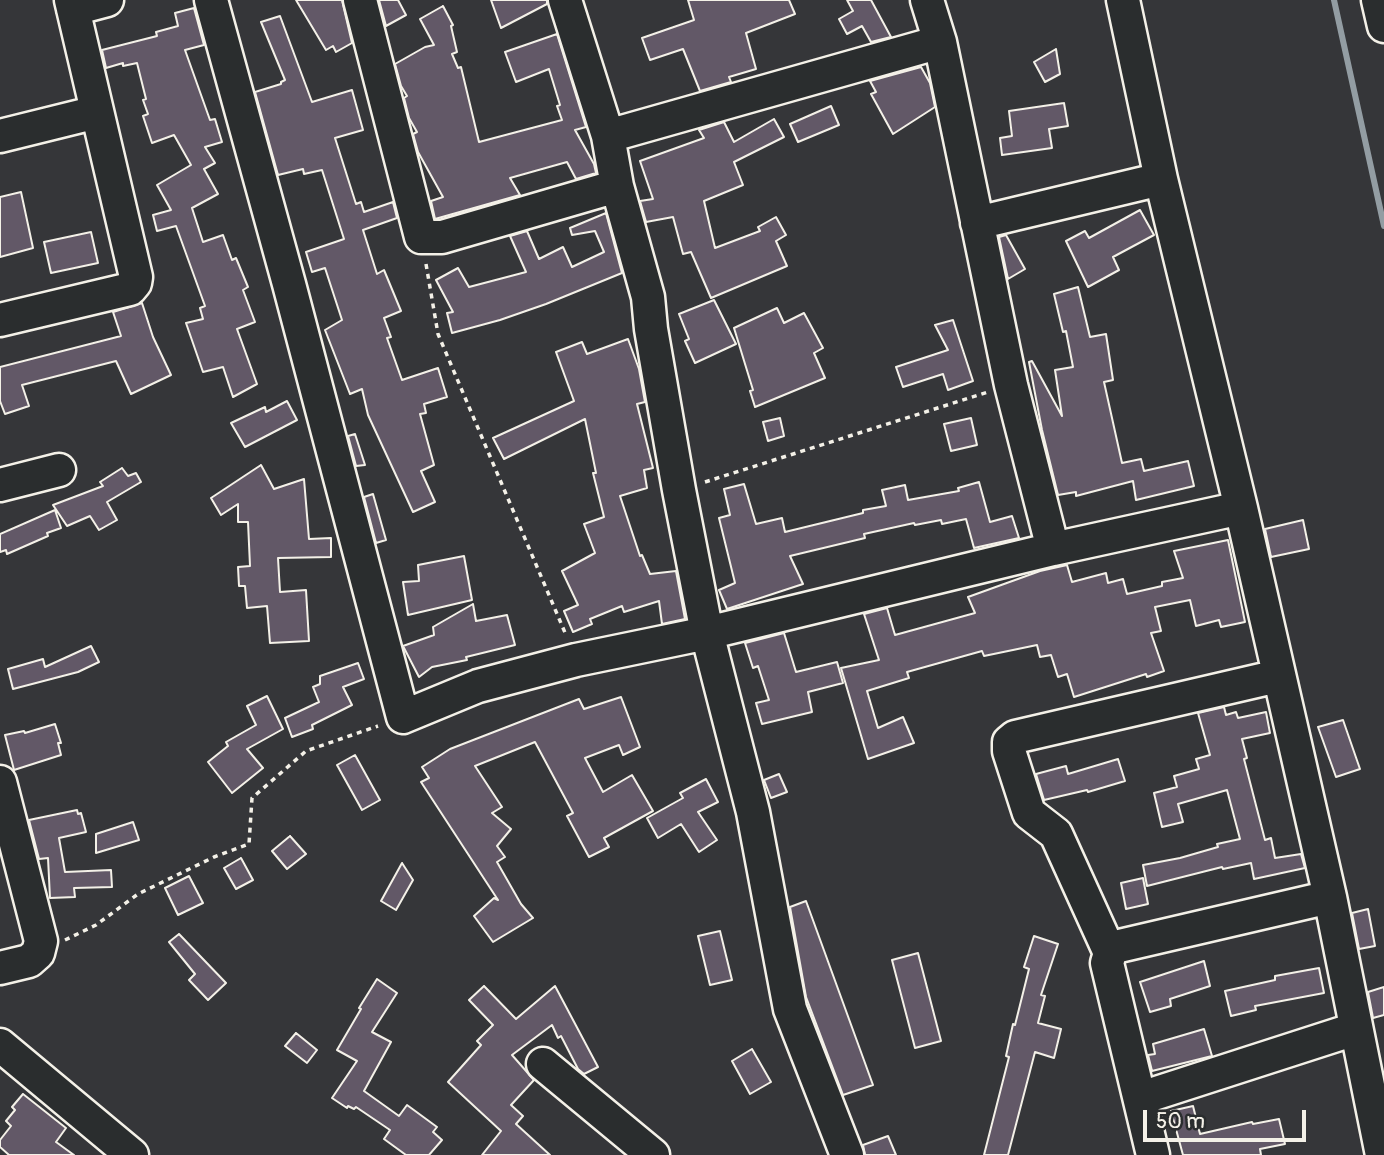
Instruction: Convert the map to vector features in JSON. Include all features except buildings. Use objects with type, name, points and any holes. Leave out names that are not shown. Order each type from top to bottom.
[{"type":"street","points":[[0,320],[131,289],[135,283],[136,276],[72,4],[107,0]]},
{"type":"street","points":[[211,0],[403,717],[478,686],[576,660],[708,634],[1054,549],[1241,508]]},
{"type":"street","points":[[360,0],[421,237],[442,237],[617,186]]},
{"type":"street","points":[[565,0],[608,136],[617,186],[649,297],[679,490],[708,634],[753,813],[790,1009],[847,1155]]},
{"type":"street","points":[[927,0],[940,42],[1011,384],[1054,549]]},
{"type":"street","points":[[1123,0],[1161,179],[1241,508],[1330,897],[1382,1155]]},
{"type":"street","points":[[1378,0],[1384,26]]},
{"type":"street","points":[[608,136],[940,42]]},
{"type":"street","points":[[0,136],[97,112]]},
{"type":"street","points":[[977,223],[1161,179]]},
{"type":"street","points":[[0,485],[59,470]]},
{"type":"street","points":[[1110,953],[1056,834],[1029,813],[1009,751],[1009,742],[1015,737],[1278,676]]},
{"type":"street","points":[[0,782],[41,942],[38,953],[29,961],[0,968]]},
{"type":"street","points":[[1153,1155],[1107,963],[1110,953],[1115,947],[1330,897]]},
{"type":"street","points":[[1141,1098],[1355,1029]]},
{"type":"street","points":[[0,1045],[132,1155]]},
{"type":"street","points":[[543,1064],[653,1155]]},
{"type":"path","points":[[421,237],[438,334],[576,660]]},
{"type":"path","points":[[679,490],[1011,384]]},
{"type":"path","points":[[38,953],[96,925],[138,894],[214,857],[249,844],[253,797],[306,751],[403,717]]},
{"type":"waterway","points":[[1334,0],[1384,226]]}]
